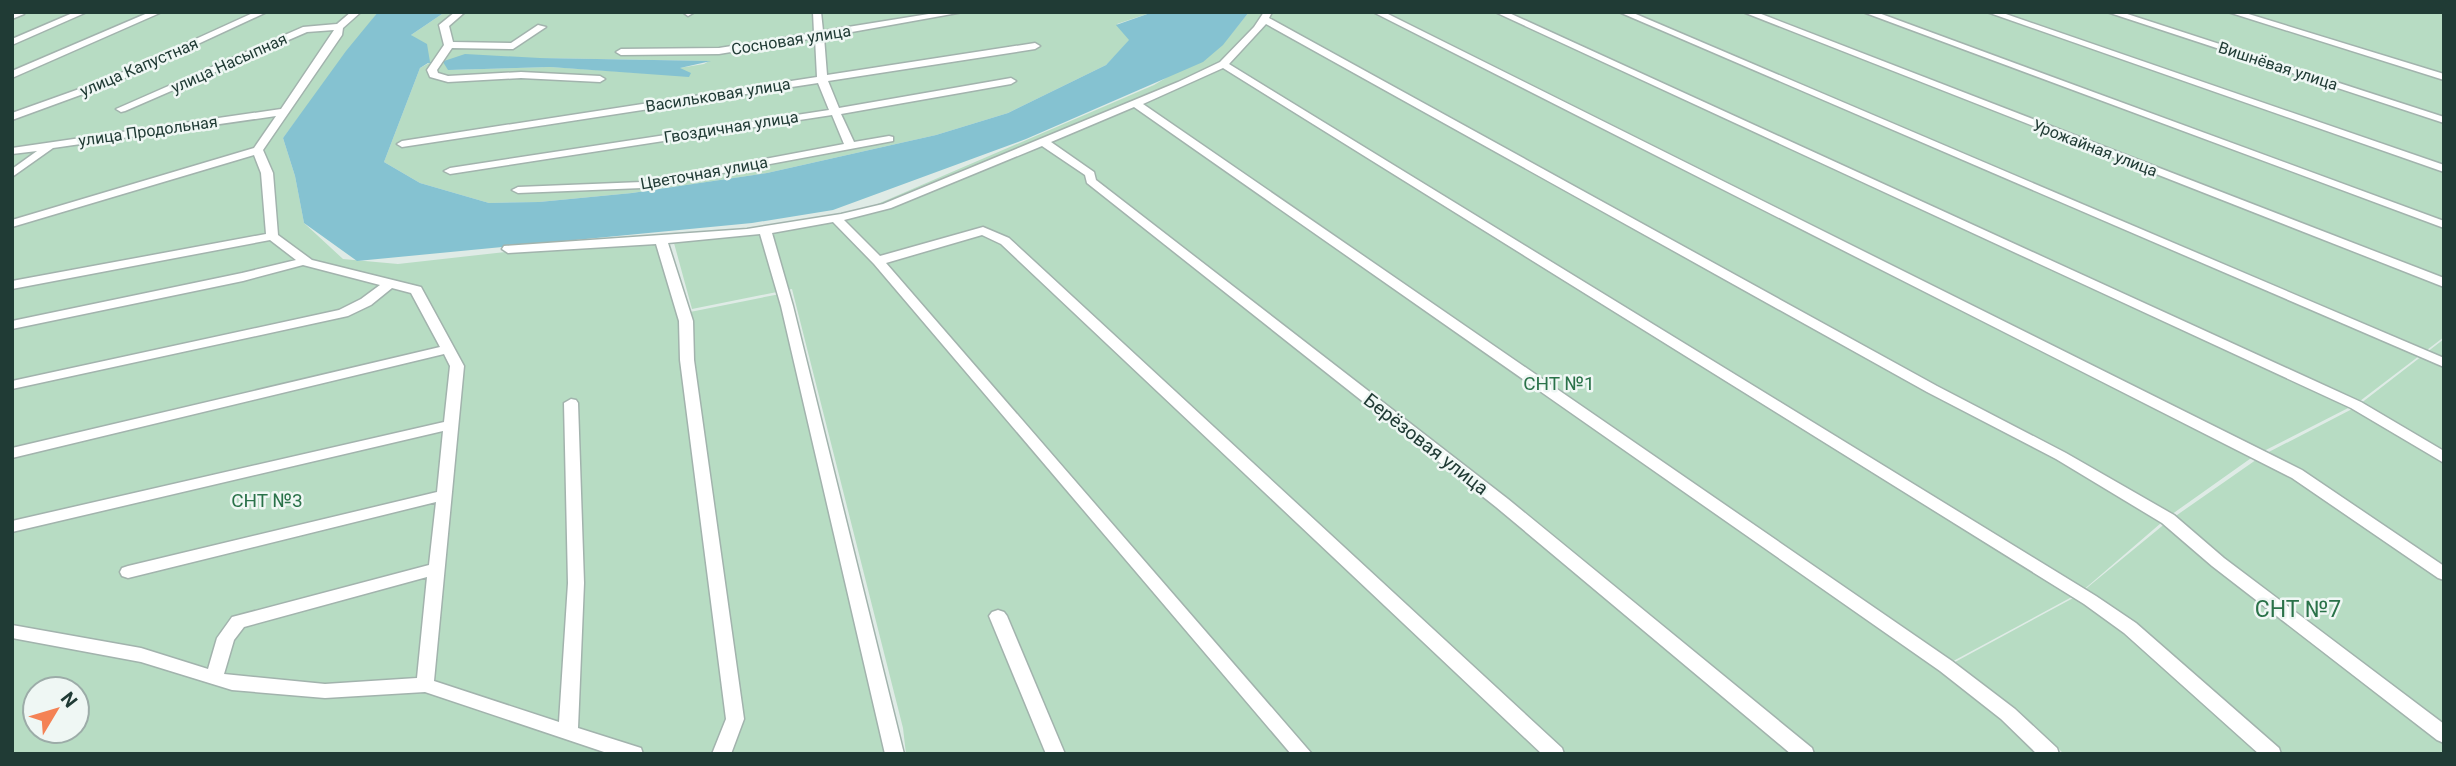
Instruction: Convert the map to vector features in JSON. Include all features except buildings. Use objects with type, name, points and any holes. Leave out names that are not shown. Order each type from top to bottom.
[{"type":"street","points":[[12,16],[21,12]]},
{"type":"street","points":[[12,42],[83,12]]},
{"type":"street","points":[[12,75],[158,12]]},
{"type":"street","name":"улица Капустная","points":[[12,117],[113,80],[263,12]]},
{"type":"street","points":[[12,224],[258,150],[337,35],[339,27],[357,12]]},
{"type":"street","points":[[461,12],[444,25],[449,45],[432,70],[433,75],[448,79],[521,75],[600,79]]},
{"type":"street","points":[[817,12],[823,79],[851,147]]},
{"type":"street","name":"Сосновая улица","points":[[621,52],[719,51],[959,12]]},
{"type":"street","points":[[1377,12],[2297,474],[2444,574]]},
{"type":"street","points":[[1499,12],[2356,405],[2444,458]]},
{"type":"street","points":[[1623,12],[2444,363]]},
{"type":"street","name":"Урожайная улица","points":[[1747,12],[2444,283]]},
{"type":"street","points":[[1867,12],[2444,225]]},
{"type":"street","points":[[1992,12],[2444,169]]},
{"type":"street","name":"Вишнёвая улица","points":[[2112,12],[2444,120]]},
{"type":"street","points":[[2232,12],[2444,77]]},
{"type":"street","points":[[508,249],[765,230],[837,220],[887,206],[1044,142],[1223,64],[1258,29],[1267,15],[1932,389],[2061,456],[2168,519],[2218,562],[2444,735]]},
{"type":"street","points":[[449,45],[513,46],[541,26]]},
{"type":"street","name":"улица Насыпная","points":[[121,109],[306,29],[339,27]]},
{"type":"street","name":"Васильковая улица","points":[[402,144],[1035,46]]},
{"type":"street","points":[[1223,64],[2090,600],[2130,628],[2272,754]]},
{"type":"street","name":"Гвоздичная улица","points":[[450,171],[1011,81]]},
{"type":"street","points":[[1135,103],[1946,666],[2008,714],[2050,754]]},
{"type":"street","name":"улица Продольная","points":[[12,150],[283,112]]},
{"type":"street","name":"Цветочная улица","points":[[517,190],[642,185],[889,139]]},
{"type":"street","name":"Берёзовая улица","points":[[1044,142],[1090,174],[1091,181],[1502,503],[1805,754]]},
{"type":"street","points":[[12,174],[52,145]]},
{"type":"street","points":[[258,150],[267,173],[272,236]]},
{"type":"street","points":[[837,220],[878,261],[1303,754]]},
{"type":"street","points":[[765,230],[787,306],[895,754]]},
{"type":"street","points":[[878,261],[984,231],[1005,241],[1555,754]]},
{"type":"street","points":[[12,285],[272,236],[305,261],[416,290],[457,366],[425,685]]},
{"type":"street","points":[[661,239],[686,321],[687,360],[735,719],[721,754]]},
{"type":"street","points":[[12,325],[243,277],[305,261]]},
{"type":"street","points":[[12,384],[343,313],[366,302],[390,283]]},
{"type":"street","points":[[12,453],[449,349]]},
{"type":"street","points":[[568,732],[576,583],[571,403]]},
{"type":"street","points":[[12,527],[451,425]]},
{"type":"street","points":[[128,572],[444,495]]},
{"type":"street","points":[[214,677],[226,638],[238,622],[436,569]]},
{"type":"street","points":[[998,616],[1056,754]]},
{"type":"street","points":[[12,631],[141,655],[232,682],[325,691],[425,685],[634,754]]},
{"type":"green space","name":"СНТ №3","points":[[12,12],[378,12],[283,138],[295,176],[304,223],[343,259],[398,264],[657,235],[685,313],[780,294],[894,754],[12,754]]},
{"type":"green space","points":[[445,12],[1153,12],[1117,24],[1130,40],[1106,65],[1008,113],[936,135],[767,173],[632,193],[539,202],[489,203],[420,183],[384,162],[420,68],[429,63],[411,35]],"holes":[[[540,58],[709,61],[679,68],[688,76],[550,67],[448,70]]]},
{"type":"green space","name":"СНТ №1","points":[[1249,12],[2444,12],[2444,337],[2356,404],[2254,456],[2168,517],[2081,592],[1944,666],[2044,754],[906,754],[903,728],[792,289],[692,309],[674,243],[859,212],[1154,85],[1223,44]]},
{"type":"green space","name":"СНТ №7","points":[[2444,339],[2444,754],[2064,754],[2034,725],[1955,662],[2077,596],[2167,522],[2263,455],[2356,407]]},
{"type":"water","points":[[378,12],[445,12],[411,35],[427,44],[430,62],[444,61],[465,54],[711,61],[680,68],[691,73],[689,77],[550,67],[448,70],[443,62],[428,63],[420,68],[384,162],[420,183],[489,203],[539,202],[632,193],[767,173],[936,135],[1008,113],[1106,65],[1129,40],[1116,25],[1153,12],[1249,12],[1223,45],[1203,62],[1026,139],[833,210],[752,223],[357,261],[304,223],[295,176],[283,138]]}]
